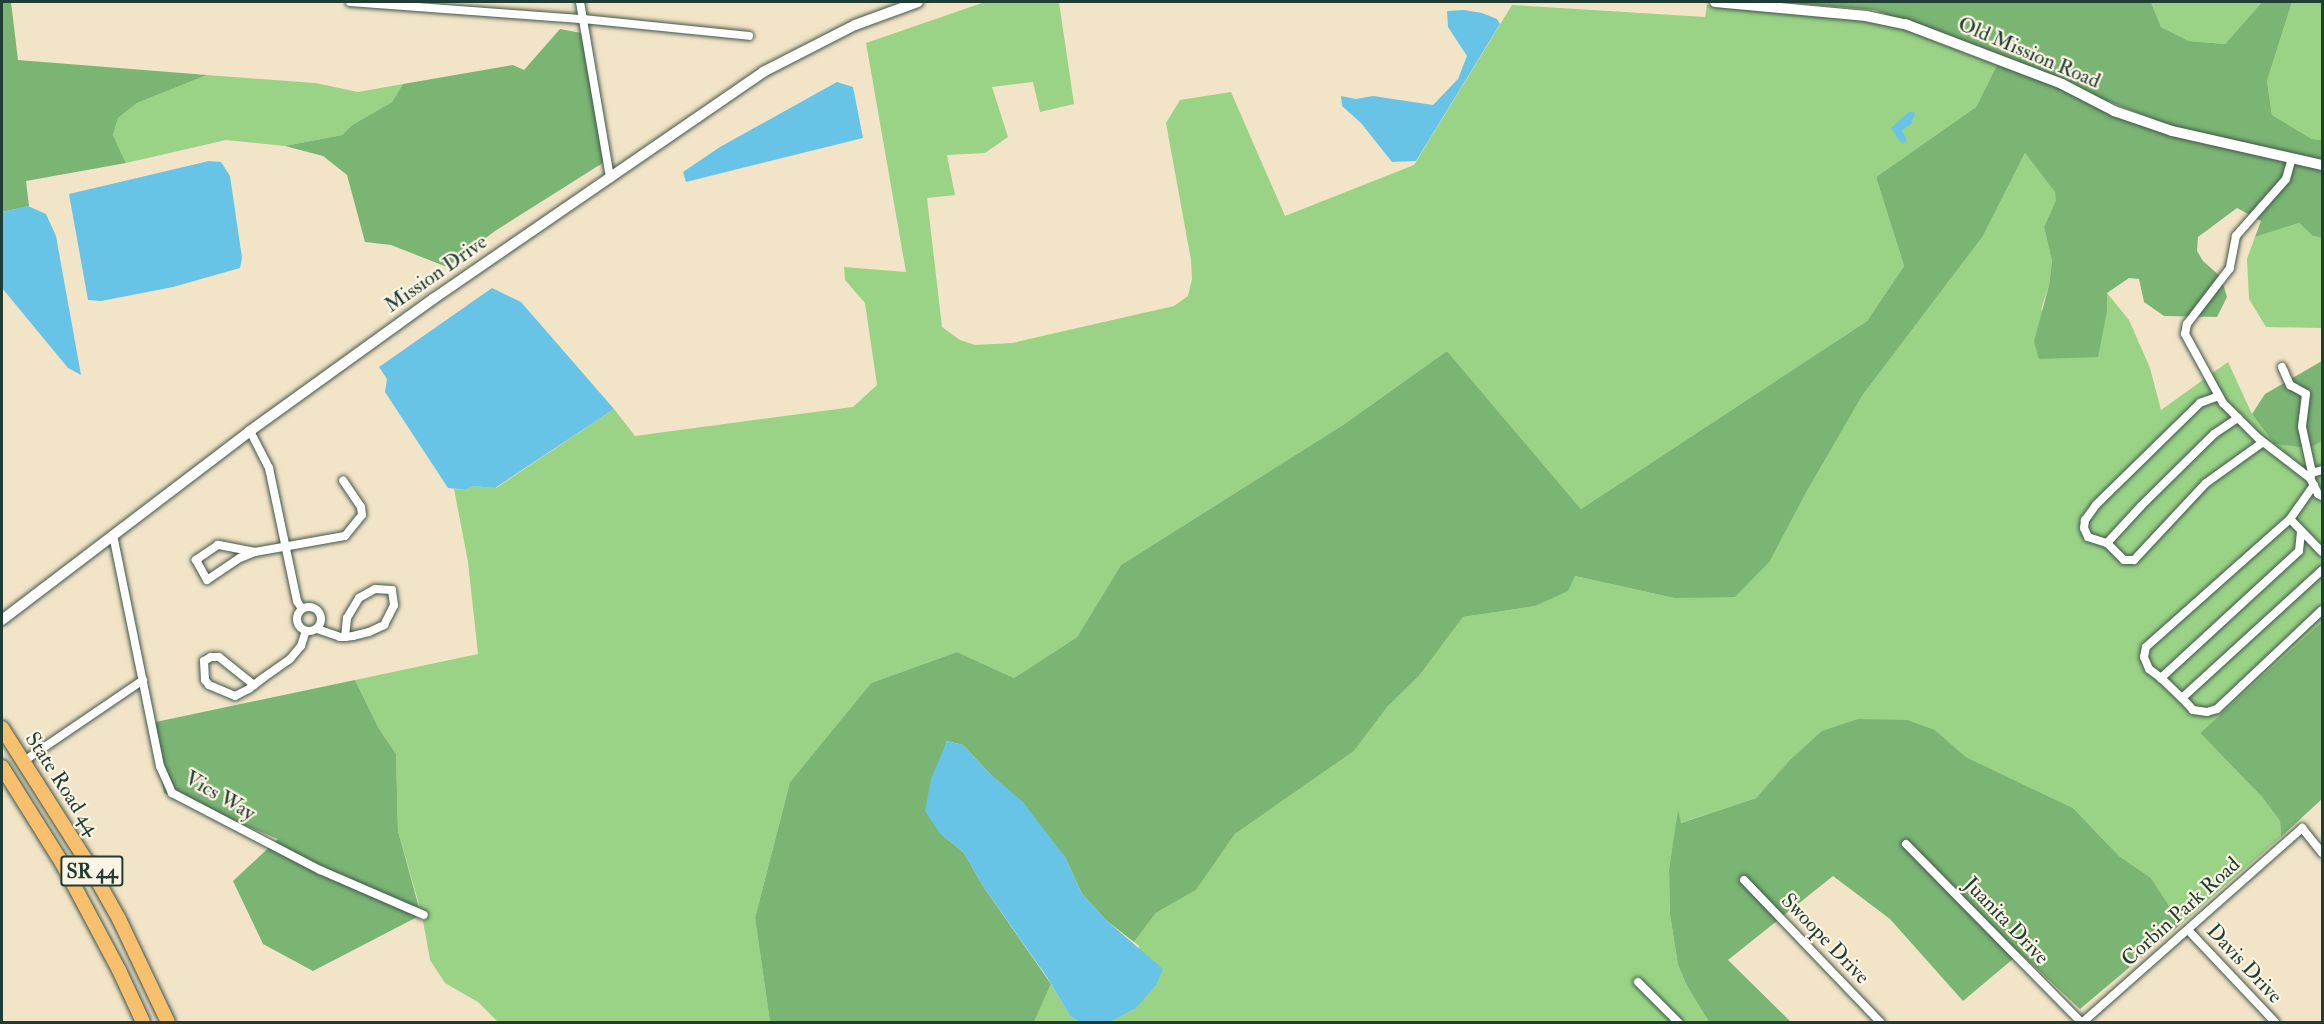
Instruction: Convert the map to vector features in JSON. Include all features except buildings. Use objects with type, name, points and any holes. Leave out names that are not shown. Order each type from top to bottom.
[{"type":"main road","name":"State Road 44","points":[[2,728],[104,893],[166,1019]]},
{"type":"main road","name":"State Road 44","points":[[2,767],[88,911],[143,1023]]},
{"type":"main road","points":[[16,789],[38,810],[88,893],[104,893]]},
{"type":"main road","points":[[88,911],[97,909],[104,911],[144,992],[166,1019]]},
{"type":"street","points":[[350,2],[583,19],[749,36]]},
{"type":"street","points":[[580,2],[610,178]]},
{"type":"street","name":"Mission Drive","points":[[2,620],[250,431],[433,299],[763,72],[855,25],[918,2]]},
{"type":"street","name":"Old Mission Road","points":[[1715,2],[1866,16],[1905,24],[2062,84],[2114,111],[2162,128],[2322,165]]},
{"type":"street","points":[[2292,158],[2286,179],[2235,236],[2230,268],[2187,324],[2185,334],[2219,396],[2238,418],[2263,442],[2312,479]]},
{"type":"street","points":[[2282,367],[2282,373],[2290,384],[2306,394],[2302,427],[2312,479],[2322,496]]},
{"type":"street","points":[[2219,396],[2200,403],[2096,505],[2085,520],[2084,528],[2088,537],[2108,543],[2124,560],[2134,560],[2206,483],[2263,442]]},
{"type":"street","points":[[2108,543],[2141,506],[2214,434],[2238,418]]},
{"type":"street","points":[[250,431],[268,468],[297,601],[302,609]]},
{"type":"street","points":[[2322,470],[2312,479],[2290,519],[2146,646],[2144,657],[2149,669],[2193,710],[2206,712],[2217,709],[2322,610]]},
{"type":"street","points":[[255,552],[218,545],[196,560],[207,580],[240,558],[255,552],[339,537],[352,530],[362,515],[361,507],[344,480]]},
{"type":"street","points":[[2290,519],[2320,550]]},
{"type":"street","points":[[2299,551],[2301,531]]},
{"type":"street","name":"Vics Way","points":[[113,535],[160,766],[172,793],[320,870],[424,915]]},
{"type":"street","points":[[2161,678],[2299,551],[2320,550]]},
{"type":"street","points":[[2181,698],[2322,570]]},
{"type":"street","points":[[306,631],[317,629],[330,635],[345,637],[369,632],[384,625],[394,605],[392,591],[375,589],[359,598],[346,618],[345,637]]},
{"type":"street","points":[[302,609],[311,607],[320,612],[322,620],[317,629]]},
{"type":"street","points":[[302,609],[297,622],[306,631]]},
{"type":"street","points":[[254,685],[219,657],[211,657],[204,662],[205,680],[209,685],[235,696],[254,685],[290,659],[301,646],[306,631]]},
{"type":"street","points":[[24,761],[143,680]]},
{"type":"street","name":"Corbin Park Road","points":[[2082,1023],[2302,828],[2322,853]]},
{"type":"street","name":"Juanita Drive","points":[[1906,844],[2082,1023]]},
{"type":"street","name":"Swoope Drive","points":[[1744,880],[1880,1023]]},
{"type":"street","name":"Davis Drive","points":[[2188,930],[2275,1023]]},
{"type":"street","points":[[1638,982],[1678,1023]]},
{"type":"green space","points":[[2,2],[11,2],[18,60],[207,75],[137,103],[118,118],[113,135],[126,163],[26,181],[29,206],[2,212]]},
{"type":"green space","points":[[985,2],[1059,2],[1074,104],[1040,112],[1033,82],[992,87],[1008,137],[985,153],[947,155],[955,195],[927,198],[942,327],[960,340],[975,345],[1012,343],[1174,306],[1188,296],[1192,279],[1191,260],[1166,123],[1180,100],[1231,92],[1285,216],[1414,165],[1512,5],[1705,17],[1707,5],[1865,20],[1903,28],[1997,65],[1976,107],[1876,177],[1904,266],[1867,321],[1581,509],[1447,351],[1343,425],[1121,565],[1077,637],[1014,678],[957,652],[871,683],[790,782],[755,918],[770,1022],[498,1022],[478,1002],[445,983],[430,960],[422,915],[398,831],[396,754],[378,727],[355,680],[478,654],[468,562],[454,489],[466,490],[472,486],[496,488],[614,409],[635,436],[853,407],[877,385],[865,303],[845,280],[844,267],[906,272],[866,43]]},
{"type":"green space","points":[[1783,2],[2151,2],[2161,27],[2189,41],[2225,44],[2262,2],[2292,2],[2267,81],[2272,115],[2312,139],[2322,140],[2322,160],[2174,127],[1875,10]]},
{"type":"green space","points":[[2151,2],[2262,2],[2225,44],[2189,41],[2161,27]]},
{"type":"green space","points":[[2292,2],[2322,2],[2322,140],[2312,139],[2272,115],[2267,81]]},
{"type":"green space","points":[[560,29],[581,33],[609,159],[495,231],[447,267],[391,245],[365,242],[347,175],[323,156],[285,146],[342,135],[352,125],[392,102],[403,84],[513,65],[524,70]]},
{"type":"green space","points":[[1997,65],[2059,88],[2112,115],[2322,170],[2322,238],[2313,236],[2299,223],[2255,237],[2261,221],[2237,208],[2198,237],[2197,251],[2203,261],[2221,277],[2227,297],[2217,317],[2164,316],[2144,302],[2139,279],[2129,278],[2107,293],[2107,311],[2098,357],[2039,359],[2034,342],[2049,285],[2052,261],[2044,227],[2056,200],[2055,192],[2025,153],[1983,236],[1862,396],[1770,561],[1735,597],[1674,598],[1575,576],[1568,591],[1535,606],[1463,617],[1419,676],[1388,706],[1354,751],[1235,834],[1196,890],[1156,913],[1134,942],[1107,921],[1082,894],[1065,857],[963,745],[947,741],[942,755],[939,832],[964,853],[983,886],[1051,984],[1034,1022],[770,1022],[755,918],[790,782],[871,683],[957,652],[1014,678],[1077,637],[1121,565],[1343,425],[1447,351],[1581,509],[1867,321],[1904,266],[1876,177],[1976,107]]},
{"type":"green space","points":[[207,75],[315,83],[358,92],[403,84],[392,102],[352,125],[342,135],[285,146],[226,140],[126,163],[113,135],[118,118],[137,103]]},
{"type":"green space","points":[[2025,153],[2056,192],[2056,200],[2044,227],[2052,261],[2049,285],[2041,310],[2107,293],[2129,320],[2150,368],[2161,410],[2228,362],[2252,414],[2310,448],[2322,441],[2322,622],[2200,733],[2262,797],[2280,821],[2281,837],[2181,924],[2151,878],[2119,856],[2073,808],[1966,757],[1935,730],[1789,761],[1756,798],[1680,823],[1678,813],[1669,869],[1670,915],[1678,965],[1687,986],[1709,1022],[1110,1022],[1135,1009],[1139,946],[1134,942],[1156,913],[1196,890],[1235,834],[1354,751],[1388,706],[1419,676],[1463,617],[1535,606],[1575,576],[1674,598],[1770,561],[1862,396],[1983,236]]},
{"type":"green space","points":[[2299,223],[2313,236],[2322,238],[2322,328],[2266,327],[2249,299],[2247,259],[2255,237]]},
{"type":"green space","points":[[2322,361],[2322,441],[2310,448],[2275,444],[2252,414],[2265,394]]},
{"type":"green space","points":[[2322,622],[2322,799],[2281,837],[2280,821],[2262,797],[2200,733]]},
{"type":"green space","points":[[355,680],[378,727],[396,754],[398,831],[421,915],[313,971],[263,944],[233,881],[278,839],[164,793],[151,723]]},
{"type":"green space","points":[[1858,719],[1907,720],[1935,730],[1966,757],[2073,808],[2119,856],[2151,878],[2181,924],[2080,1009],[2020,953],[1963,1001],[1890,919],[1833,876],[1728,960],[1791,1022],[1709,1022],[1687,986],[1678,965],[1670,915],[1669,869],[1678,810],[1681,823],[1756,798],[1789,761],[1822,731]]},
{"type":"green space","points":[[1051,984],[1070,1016],[1079,1022],[1034,1022]]},
{"type":"water","points":[[1464,10],[1482,13],[1497,19],[1500,24],[1416,161],[1392,162],[1361,123],[1342,106],[1341,96],[1356,99],[1373,96],[1433,105],[1458,79],[1467,56],[1448,27],[1447,11]]},
{"type":"water","points":[[837,82],[853,87],[863,138],[686,182],[683,172],[720,147]]},
{"type":"water","points":[[1909,112],[1915,114],[1911,124],[1902,130],[1907,141],[1902,144],[1891,128]]},
{"type":"water","points":[[209,161],[221,162],[230,176],[242,258],[240,268],[173,287],[101,301],[88,300],[69,194]]},
{"type":"water","points":[[28,206],[46,214],[56,236],[81,375],[68,368],[2,288],[2,212]]},
{"type":"water","points":[[492,288],[521,302],[614,409],[495,488],[472,486],[466,490],[448,488],[385,392],[387,379],[379,367]]},
{"type":"water","points":[[947,741],[963,745],[988,772],[1023,802],[1065,857],[1082,894],[1107,921],[1163,969],[1156,985],[1135,1009],[1110,1022],[1079,1022],[1070,1016],[1047,977],[983,886],[964,853],[939,832],[925,811],[931,779]]}]
